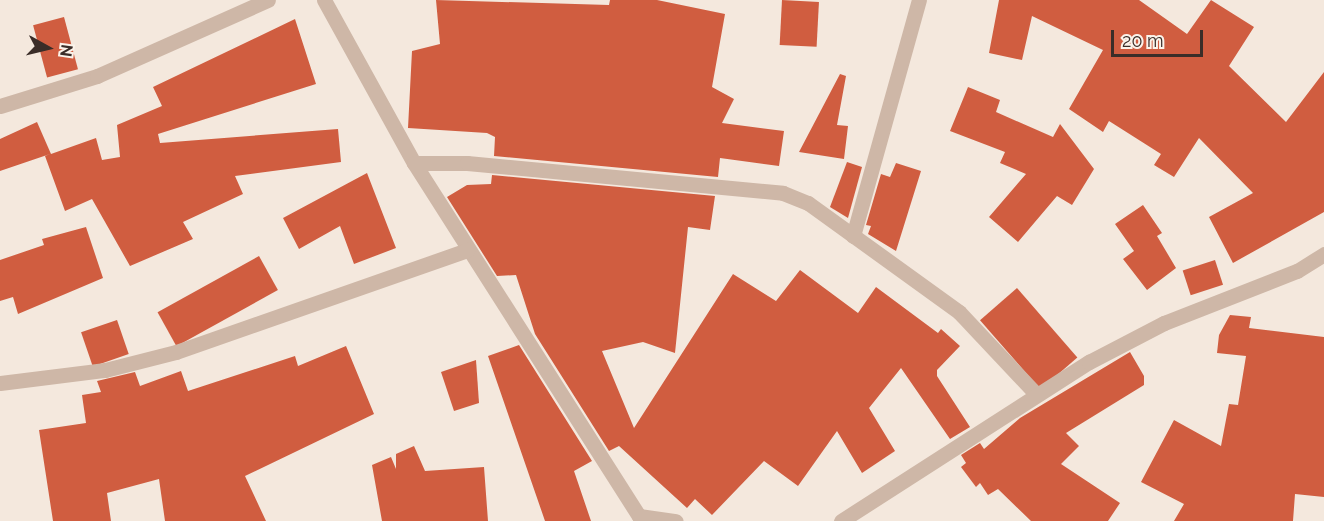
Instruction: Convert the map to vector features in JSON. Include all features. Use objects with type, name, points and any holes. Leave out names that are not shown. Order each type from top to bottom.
[{"type":"street","points":[[0,106],[97,76],[268,0]]},
{"type":"street","points":[[324,0],[414,163],[640,518],[676,521]]},
{"type":"street","points":[[853,236],[919,0]]},
{"type":"street","points":[[414,163],[489,164],[783,193],[808,202],[959,312],[1035,393]]},
{"type":"street","points":[[0,383],[105,370],[176,352],[468,250]]},
{"type":"street","points":[[841,521],[1035,393],[1164,323],[1297,271],[1324,254]]},
{"type":"building","points":[[436,0],[609,5],[610,0],[657,0],[725,14],[712,87],[734,99],[722,123],[784,131],[779,166],[720,158],[718,177],[494,156],[495,137],[487,133],[408,128],[412,51],[440,44]]},
{"type":"building","points":[[782,0],[819,2],[817,47],[780,45]]},
{"type":"building","points":[[999,0],[1139,0],[1187,34],[1211,0],[1254,27],[1229,66],[1286,122],[1324,72],[1324,212],[1233,263],[1209,217],[1253,193],[1199,138],[1174,177],[1154,165],[1161,154],[1109,121],[1103,132],[1069,109],[1103,50],[1032,16],[1022,60],[989,53]]},
{"type":"building","points":[[64,17],[78,69],[47,77],[33,25]]},
{"type":"building","points":[[295,19],[316,84],[158,134],[160,143],[338,129],[341,162],[235,176],[243,194],[183,222],[193,239],[130,266],[92,199],[65,211],[45,156],[50,154],[0,171],[0,139],[37,122],[51,154],[96,138],[102,160],[120,157],[117,125],[162,106],[153,87]]},
{"type":"building","points":[[840,74],[846,76],[837,125],[848,126],[844,159],[799,152]]},
{"type":"building","points":[[968,87],[1000,100],[996,112],[1053,137],[1060,124],[1094,169],[1072,205],[1057,196],[1018,242],[989,217],[1026,174],[1000,163],[1005,152],[950,131]]},
{"type":"building","points":[[847,162],[862,167],[848,218],[830,207]]},
{"type":"building","points":[[896,163],[921,171],[896,251],[868,234],[871,226],[866,225],[881,174],[890,177]]},
{"type":"building","points":[[367,173],[396,248],[354,264],[340,226],[299,249],[283,218]]},
{"type":"building","points":[[492,175],[715,196],[710,230],[688,227],[675,353],[643,342],[602,351],[634,428],[733,274],[776,301],[800,270],[858,313],[876,287],[938,333],[941,329],[960,346],[937,370],[937,376],[970,427],[950,439],[901,368],[869,408],[895,451],[862,473],[837,431],[798,486],[764,461],[712,515],[695,499],[687,508],[619,446],[609,451],[535,334],[516,275],[497,276],[447,197],[467,185],[491,184]]},
{"type":"building","points":[[1143,205],[1162,233],[1157,236],[1176,268],[1147,290],[1123,259],[1134,251],[1115,224]]},
{"type":"building","points":[[86,227],[103,278],[18,314],[13,297],[0,301],[0,260],[44,245],[42,239]]},
{"type":"building","points":[[259,256],[278,290],[176,346],[158,312]]},
{"type":"building","points":[[1215,260],[1223,285],[1191,295],[1183,271]]},
{"type":"building","points":[[1017,288],[1077,357],[1040,390],[980,320]]},
{"type":"building","points":[[1230,315],[1251,317],[1249,328],[1324,337],[1324,497],[1295,494],[1293,521],[1174,521],[1184,504],[1141,482],[1174,420],[1221,446],[1229,404],[1238,405],[1246,356],[1217,353],[1219,335]]},
{"type":"building","points":[[117,320],[129,354],[93,366],[81,332]]},
{"type":"building","points":[[519,345],[592,461],[574,471],[591,521],[545,521],[488,356]]},
{"type":"building","points":[[346,346],[374,414],[245,476],[266,521],[165,521],[159,479],[107,493],[111,521],[53,521],[39,430],[86,423],[82,395],[101,392],[97,381],[135,372],[140,386],[181,371],[188,391],[295,356],[298,366]]},
{"type":"building","points":[[1130,352],[1144,376],[1144,385],[1066,433],[1079,446],[1061,464],[1120,503],[1108,521],[1031,521],[998,489],[988,495],[980,483],[976,487],[961,467],[966,463],[961,455],[980,443],[984,449],[1020,418]]},
{"type":"building","points":[[476,360],[479,403],[454,411],[441,372]]},
{"type":"building","points":[[414,446],[425,471],[484,467],[488,521],[382,521],[372,465],[391,457],[396,469],[396,454]]}]
